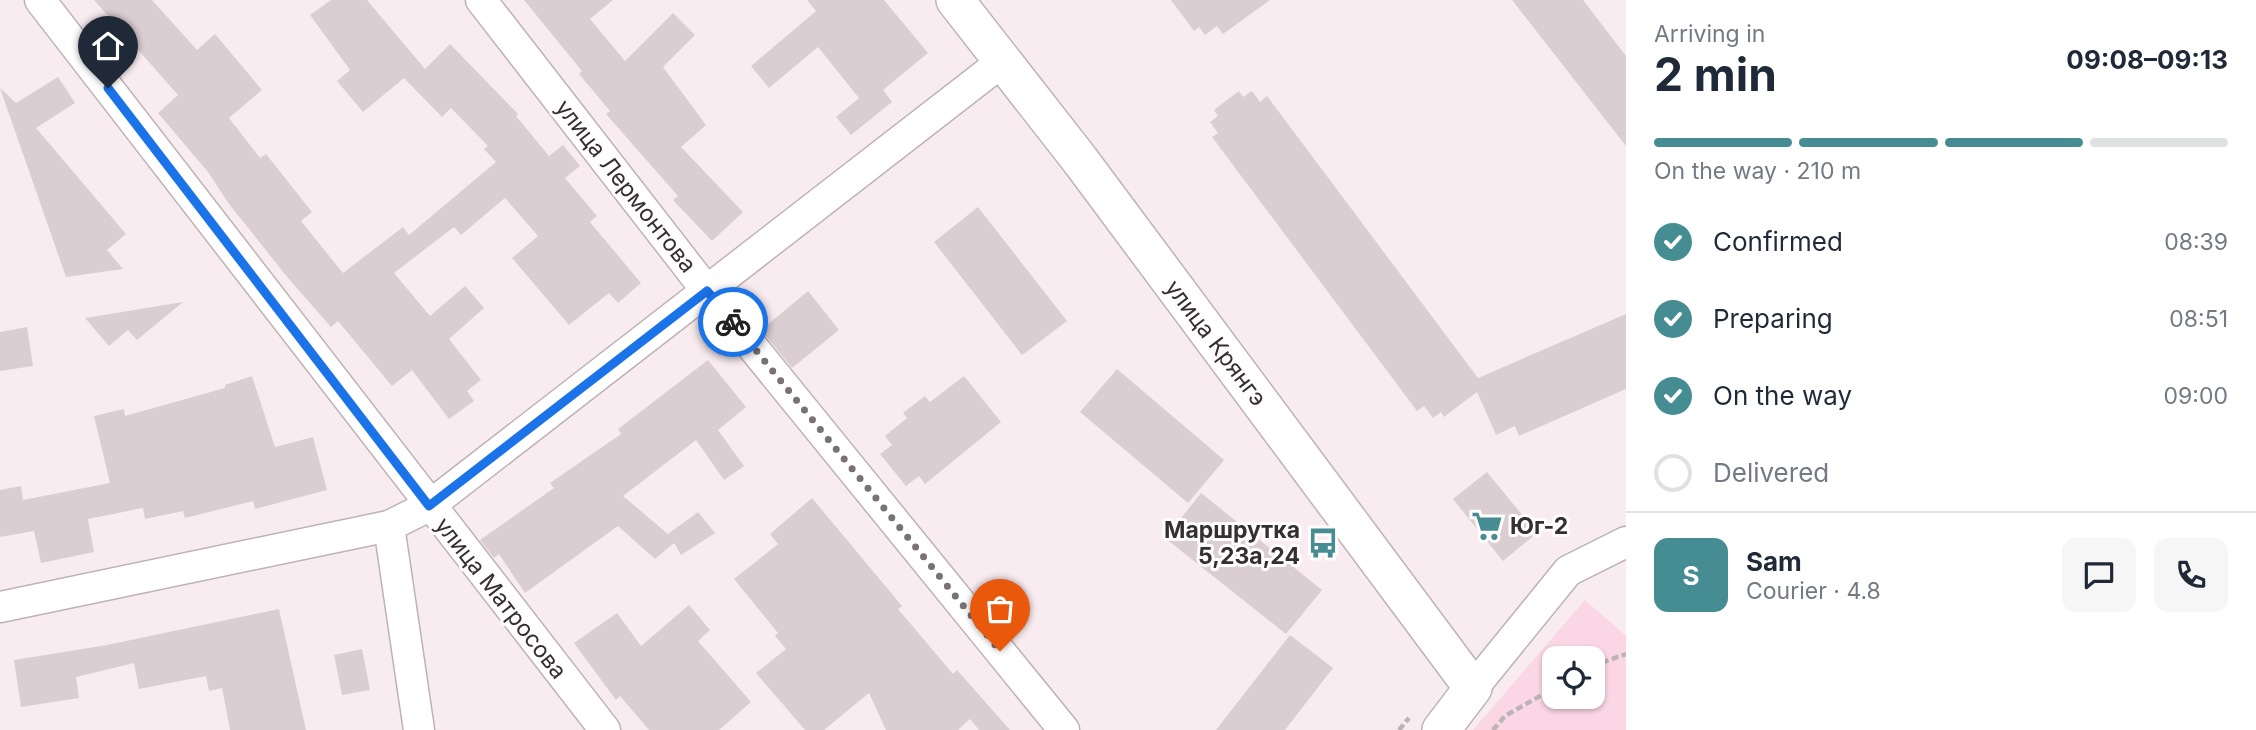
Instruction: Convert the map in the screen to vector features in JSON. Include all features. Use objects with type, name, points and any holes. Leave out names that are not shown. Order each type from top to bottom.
[{"type":"street","name":"улица Матросова","points":[[40,0],[605,730]]},
{"type":"street","name":"улица Лермонтова","points":[[481,0],[707,291],[1064,730]]},
{"type":"street","name":"улица Крянгэ","points":[[955,0],[1474,688]]},
{"type":"street","points":[[0,607],[389,526],[429,506],[1003,61]]},
{"type":"street","points":[[389,526],[419,730]]},
{"type":"street","points":[[1441,730],[1568,571],[1626,542]]},
{"type":"path","points":[[1605,661],[1626,654]]},
{"type":"path","points":[[1493,730],[1505,716],[1542,695]]},
{"type":"shaded area","points":[[1585,600],[1626,636],[1626,730],[1473,730],[1542,650],[1542,709],[1605,709],[1605,646],[1545,646]]},
{"type":"building","points":[[94,0],[152,0],[197,50],[215,34],[262,90],[229,118],[260,158],[266,154],[312,212],[301,221],[343,273],[403,227],[409,235],[496,162],[484,149],[488,146],[451,108],[442,117],[404,78],[363,112],[337,81],[350,70],[310,15],[331,0],[367,0],[425,69],[450,44],[518,114],[516,116],[549,156],[563,145],[580,166],[565,178],[597,216],[590,222],[641,283],[618,303],[609,293],[569,325],[512,258],[538,236],[505,198],[461,235],[454,227],[394,273],[430,316],[465,286],[484,308],[449,339],[481,380],[467,391],[474,401],[449,419],[412,370],[392,386],[338,321],[331,327],[288,278],[229,204],[208,172],[158,113],[178,95]]},
{"type":"building","points":[[524,0],[613,0],[590,19],[625,61],[673,13],[695,35],[663,67],[706,125],[681,147],[743,212],[712,241],[673,200],[678,196],[606,114],[610,111],[579,74],[582,71]]},
{"type":"building","points":[[807,0],[884,0],[928,53],[883,90],[892,102],[851,135],[836,117],[859,98],[818,47],[769,88],[751,66],[816,11]]},
{"type":"building","points":[[1171,0],[1270,0],[1223,34],[1217,26],[1205,35],[1199,27],[1194,31]]},
{"type":"building","points":[[1512,0],[1583,0],[1626,56],[1626,146]]},
{"type":"building","points":[[58,77],[75,103],[36,128],[126,234],[107,250],[123,269],[66,277],[0,88],[16,103]]},
{"type":"building","points":[[1239,91],[1243,97],[1252,91],[1260,102],[1267,96],[1478,378],[1626,314],[1626,389],[1519,436],[1515,426],[1496,435],[1477,392],[1444,417],[1441,412],[1433,418],[1424,406],[1417,411],[1212,137],[1218,133],[1210,122],[1218,116],[1214,110]]},
{"type":"building","points":[[978,207],[1067,321],[1022,355],[934,242]]},
{"type":"building","points":[[808,291],[839,330],[792,368],[761,330]]},
{"type":"building","points":[[183,302],[137,340],[128,330],[109,346],[85,318]]},
{"type":"building","points":[[27,327],[33,366],[0,371],[0,332]]},
{"type":"building","points":[[708,360],[746,407],[718,430],[744,466],[724,480],[696,440],[623,496],[668,534],[698,512],[715,533],[681,555],[674,543],[655,559],[618,526],[525,593],[499,554],[494,558],[480,540],[554,488],[550,483],[621,434],[618,429]]},
{"type":"building","points":[[1117,369],[1224,460],[1188,503],[1080,412]]},
{"type":"building","points":[[252,376],[275,447],[313,437],[327,490],[255,509],[253,501],[185,518],[183,511],[145,519],[143,508],[88,519],[94,552],[41,563],[34,531],[0,537],[0,490],[21,486],[23,500],[110,483],[94,416],[124,409],[125,416],[225,388],[225,385]]},
{"type":"building","points":[[964,376],[1001,422],[925,484],[919,476],[906,486],[880,454],[892,445],[885,436],[907,418],[903,413],[925,396],[930,402]]},
{"type":"building","points":[[1487,472],[1537,533],[1503,561],[1453,499]]},
{"type":"building","points":[[1201,493],[1322,590],[1286,634],[1165,538]]},
{"type":"building","points":[[812,498],[902,606],[898,609],[953,674],[957,670],[1010,730],[979,730],[970,719],[958,730],[886,730],[869,693],[824,730],[805,730],[756,673],[786,649],[775,636],[778,633],[734,579],[778,544],[770,534]]},
{"type":"building","points":[[689,605],[710,630],[698,641],[751,702],[719,730],[649,730],[620,696],[616,700],[574,643],[617,613],[641,646]]},
{"type":"building","points":[[279,609],[306,730],[230,730],[222,688],[209,691],[206,676],[139,689],[134,663],[76,677],[79,698],[21,707],[14,660],[107,645]]},
{"type":"building","points":[[1290,635],[1333,668],[1285,730],[1216,730]]},
{"type":"building","points":[[362,649],[370,690],[342,695],[334,655]]},
{"type":"way so far","points":[[733,322],[1000,651]]},
{"type":"place","name":"Юг-2","points":[[1487,526]]},
{"type":"place","name":"Маршрутка 5,23а,24","points":[[1323,543]]},
{"type":"route","points":[[108,88],[429,506],[707,291],[733,322]]}]
